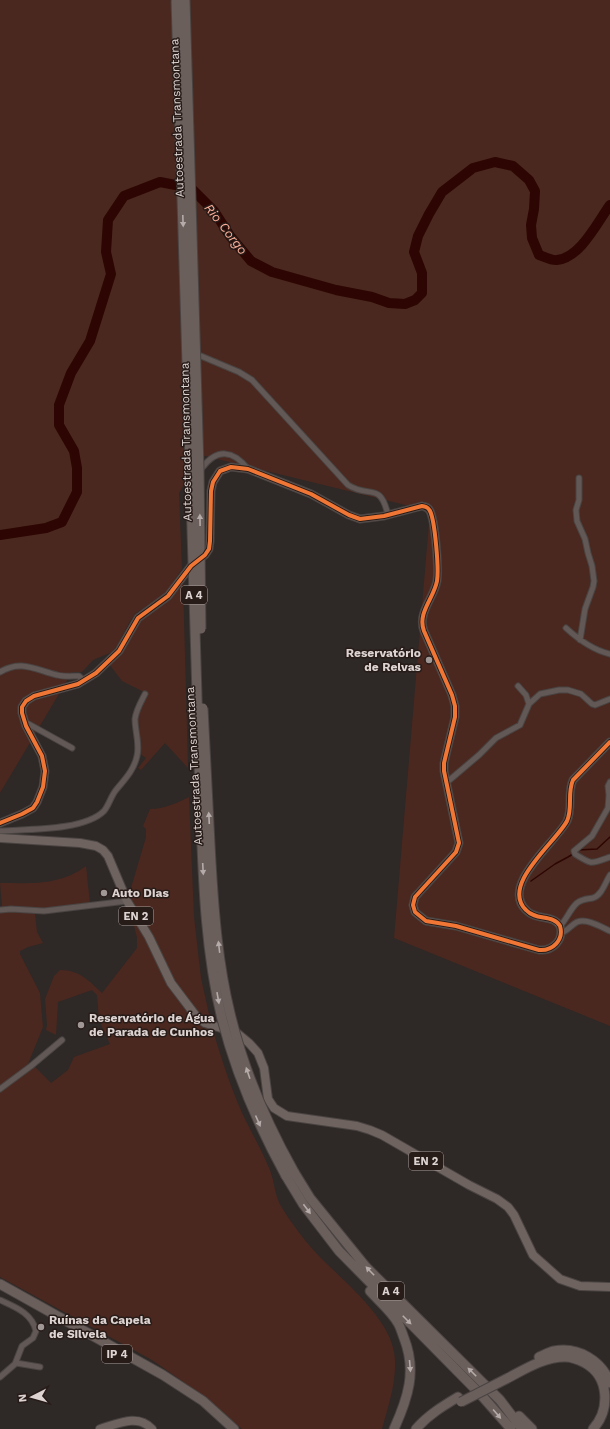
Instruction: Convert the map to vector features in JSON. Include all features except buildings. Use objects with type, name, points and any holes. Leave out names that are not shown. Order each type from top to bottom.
[{"type":"highway","name":"Autoestrada Transmontana","points":[[176,0],[203,873],[207,924],[219,1005],[234,1059],[259,1122],[290,1174],[366,1267],[500,1400],[522,1429]]},
{"type":"highway","name":"Autoestrada Transmontana","points":[[186,0],[199,468],[202,676],[216,925],[224,988],[239,1046],[262,1108],[290,1174],[308,1210],[340,1251],[360,1273],[482,1396],[511,1429]]},
{"type":"highway","points":[[360,1273],[363,1283],[398,1323],[409,1350],[411,1372],[409,1389],[394,1429]]},
{"type":"highway","name":"IP 4","points":[[0,1284],[163,1375],[203,1401],[234,1429]]},
{"type":"highway","name":"IP 4","points":[[0,1289],[161,1378],[201,1404],[228,1429]]},
{"type":"highway","points":[[416,1429],[421,1423],[438,1410],[506,1376],[539,1357],[554,1351],[567,1350],[592,1358],[604,1371],[610,1383]]},
{"type":"highway","points":[[506,1376],[543,1361],[555,1358],[567,1357],[578,1359],[588,1365],[599,1375],[605,1388],[606,1401],[599,1422],[592,1429]]},
{"type":"highway","points":[[424,1429],[460,1400]]},
{"type":"highway","points":[[500,1400],[507,1403],[532,1429]]},
{"type":"main road","name":"EN 2","points":[[0,838],[80,843],[100,848],[106,853],[111,860],[127,901],[149,937],[171,983],[202,1022],[237,1033],[249,1043],[260,1058],[264,1068],[268,1099],[278,1111],[293,1117],[362,1127],[378,1133],[508,1207],[514,1215],[532,1253],[560,1279],[580,1286],[610,1287]]},
{"type":"main road","points":[[100,1429],[124,1421],[132,1420],[144,1422],[152,1429]]},
{"type":"street","points":[[201,356],[239,372],[252,380],[348,485],[375,493],[380,496],[384,501],[388,515]]},
{"type":"street","points":[[202,468],[211,458],[218,454],[226,454],[238,458],[248,469]]},
{"type":"street","points":[[0,823],[33,808],[43,787],[45,771],[42,756],[25,722],[22,707],[28,699],[34,696],[71,686],[84,681],[93,675],[116,654],[138,618],[171,593],[190,566],[207,552],[211,536],[211,486],[217,474],[224,469],[231,467],[248,469],[314,496],[354,517],[365,518],[388,515],[422,506],[428,509],[432,517],[437,580],[423,616],[422,624],[455,706],[455,720],[444,766],[446,783],[459,845],[456,852],[415,896],[413,905],[417,914],[423,920],[428,922],[456,926],[539,950],[549,949],[555,946],[559,940],[561,929],[572,908],[578,902],[595,897],[599,894],[610,875]]},
{"type":"street","points":[[579,478],[579,500],[576,510],[577,521],[585,540],[592,566],[594,581],[585,609],[580,640]]},
{"type":"street","points":[[566,628],[580,640],[597,651],[610,654]]},
{"type":"street","points":[[0,672],[12,666],[21,665],[60,676],[79,676],[84,681]]},
{"type":"street","points":[[518,686],[527,696],[529,704]]},
{"type":"street","points":[[446,783],[479,755],[496,738],[520,726],[529,704],[540,694],[559,690],[568,690],[581,694],[594,705],[598,705],[610,698]]},
{"type":"street","points":[[0,831],[80,824],[92,820],[104,810],[114,793],[129,774],[136,761],[138,745],[136,715],[145,694]]},
{"type":"street","points":[[25,722],[72,748]]},
{"type":"street","points":[[610,742],[572,780],[569,818],[566,824],[524,876],[519,892],[521,904],[529,913],[534,916],[554,920],[561,929],[566,931],[576,923],[583,921],[610,931]]},
{"type":"street","points":[[610,782],[608,786],[608,808],[592,836],[574,851],[575,854],[588,862],[596,862],[610,857]]},
{"type":"street","points":[[0,910],[11,909],[44,911],[127,901]]},
{"type":"street","points":[[0,1089],[62,1040]]},
{"type":"street","points":[[0,1300],[26,1314],[36,1328],[35,1336],[22,1346],[16,1363],[0,1377]]},
{"type":"street","points":[[16,1363],[40,1366]]},
{"type":"shaded area","points":[[0,0],[610,0],[610,1026],[394,938],[430,511],[201,455],[179,493],[182,569],[165,594],[136,613],[112,652],[93,660],[82,672],[72,672],[0,793]]},
{"type":"shaded area","points":[[183,582],[188,768],[165,743],[141,770],[138,768],[146,758],[139,753],[138,718],[148,694],[122,681],[109,664],[139,621],[171,598]]},
{"type":"shaded area","points":[[189,797],[194,917],[201,978],[211,1023],[203,1019],[181,993],[168,970],[156,942],[134,908],[126,892],[131,888],[146,837],[146,829],[143,826],[150,809],[165,807]]},
{"type":"shaded area","points":[[86,866],[90,903],[41,910],[2,907],[0,883],[45,882],[66,877]]},
{"type":"shaded area","points":[[17,911],[35,914],[37,932],[43,943],[28,947],[20,951],[20,954],[40,993],[43,1027],[28,1064],[0,1087],[0,912]]},
{"type":"shaded area","points":[[133,916],[149,943],[167,981],[182,1005],[190,1015],[213,1031],[235,1096],[266,1161],[271,1173],[277,1199],[282,1208],[307,1243],[366,1303],[386,1331],[393,1346],[395,1370],[391,1395],[382,1429],[242,1429],[208,1399],[152,1360],[0,1277],[0,1092],[35,1067],[51,1083],[68,1070],[74,1057],[110,1044],[99,1020],[97,995],[92,990],[58,1002],[56,1035],[46,1030],[45,999],[54,976],[60,970],[67,970],[79,974],[102,993],[137,948],[137,938]]},
{"type":"waterway","name":"Rio Corgo","points":[[0,535],[46,528],[62,522],[77,492],[77,468],[74,451],[59,425],[59,405],[71,373],[90,341],[111,274],[106,252],[108,220],[124,196],[160,182],[191,188],[214,211],[230,236],[251,261],[272,272],[336,290],[372,297],[389,303],[405,304],[415,300],[422,293],[422,273],[414,252],[418,236],[442,192],[473,168],[495,162],[513,166],[529,180],[535,191],[531,225],[532,238],[539,255],[551,259],[557,260],[565,258],[573,253],[594,230],[610,205]]},
{"type":"waterway","points":[[578,850],[597,849],[610,837]]},
{"type":"waterway","points":[[531,881],[555,864],[573,854]]},
{"type":"cycle path","points":[[0,823],[33,808],[43,787],[45,771],[42,756],[26,726],[22,713],[22,707],[26,701],[34,696],[78,684],[96,673],[119,651],[138,618],[168,596],[191,566],[205,555],[209,549],[210,541],[211,491],[213,482],[220,471],[231,467],[248,469],[311,494],[349,515],[360,519],[384,516],[422,506],[428,508],[430,511],[435,534],[437,581],[424,612],[422,624],[452,695],[455,706],[455,717],[444,763],[444,771],[459,843],[456,852],[415,897],[413,905],[415,912],[426,921],[456,926],[539,950],[553,947],[559,940],[561,931],[560,926],[553,920],[535,915],[526,910],[520,900],[520,888],[525,876],[533,864],[567,821],[570,811],[570,790],[573,780],[610,742]]},
{"type":"place","name":"Reservatório de Relvas","points":[[429,660]]},
{"type":"place","name":"Auto Dias","points":[[104,893]]},
{"type":"place","name":"Reservatório de Água de Parada de Cunhos","points":[[81,1025]]},
{"type":"place","name":"Ruínas da Capela de Silvela","points":[[41,1327]]}]
